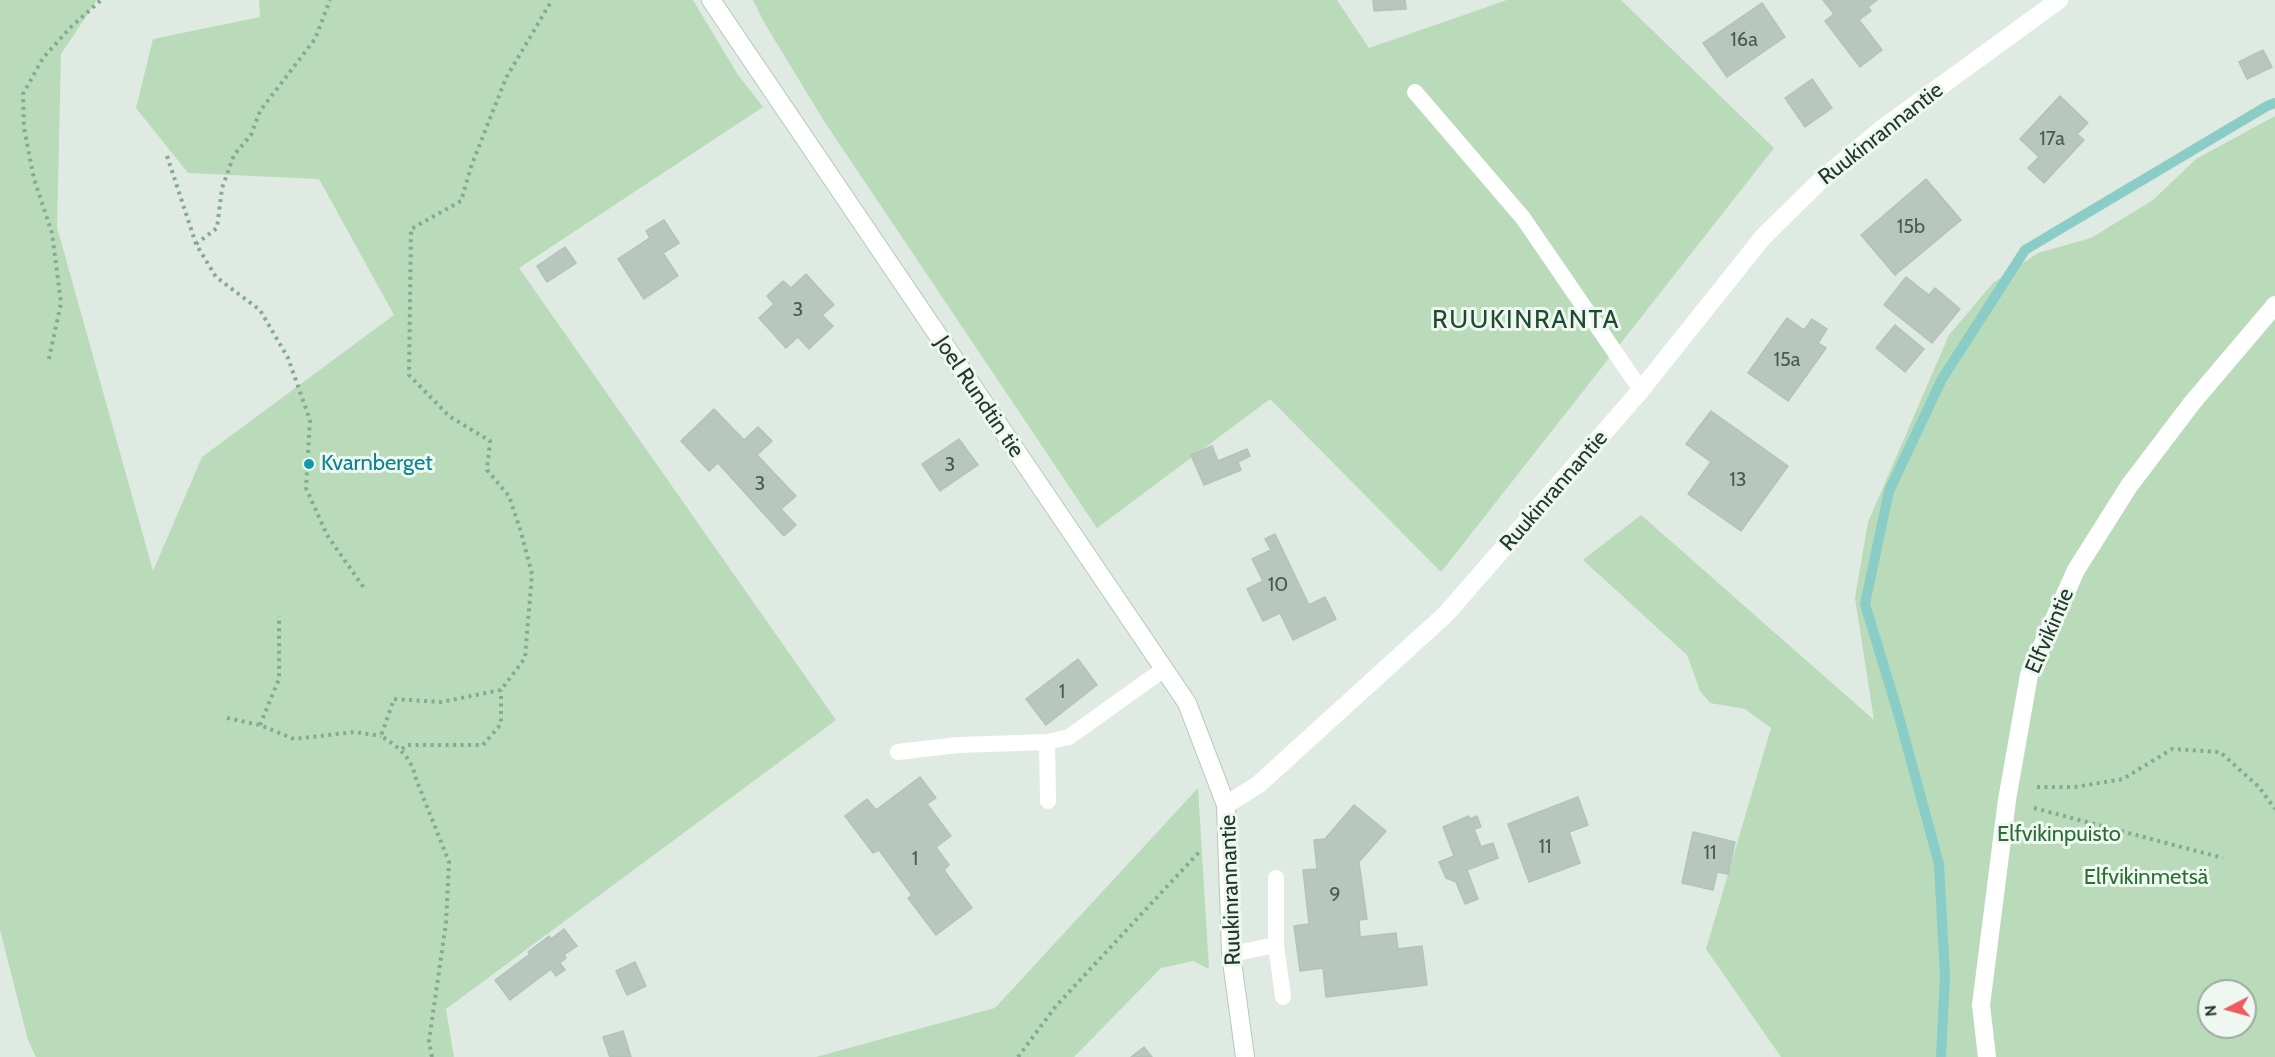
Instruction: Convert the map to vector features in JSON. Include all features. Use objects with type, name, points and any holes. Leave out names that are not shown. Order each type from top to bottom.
[{"type":"street","name":"Joel Rundtin tie","points":[[711,0],[1186,703],[1226,805]]},
{"type":"street","name":"Ruukinrannantie","points":[[1245,1057],[1231,954],[1226,805],[1259,784],[1446,614],[1641,390],[1763,237],[1820,181],[1883,128],[2059,0]]},
{"type":"street","name":"Elfvikintie","points":[[1987,1057],[1981,1005],[2008,794],[2029,675],[2076,570],[2129,486],[2192,403],[2275,305]]},
{"type":"lane","points":[[1414,92],[1523,218],[1641,390]]},
{"type":"lane","points":[[898,752],[958,745],[1047,741],[1069,736],[1164,669]]},
{"type":"lane","points":[[1047,741],[1048,801]]},
{"type":"lane","points":[[1276,878],[1276,945],[1283,996]]},
{"type":"lane","points":[[1231,954],[1276,945]]},
{"type":"path","points":[[49,358],[61,303],[52,233],[34,179],[24,128],[23,94],[43,58],[70,28],[101,0]]},
{"type":"path","points":[[196,244],[217,228],[222,188],[234,155],[251,135],[260,111],[315,39],[330,0]]},
{"type":"path","points":[[402,749],[407,745],[483,745],[501,724],[501,690],[525,658],[532,574],[509,496],[488,470],[490,441],[449,416],[409,375],[411,229],[461,201],[472,164],[506,78],[552,0]]},
{"type":"path","points":[[167,156],[196,244],[216,277],[260,310],[288,358],[310,420],[306,489],[327,535],[364,588]]},
{"type":"path","points":[[260,725],[279,679],[279,616]]},
{"type":"path","points":[[381,736],[394,699],[441,702],[501,690]]},
{"type":"path","points":[[226,718],[260,725],[294,739],[354,732],[381,736],[402,749],[413,765],[416,779],[449,862],[447,923],[429,1041],[432,1057]]},
{"type":"path","points":[[2008,794],[2123,779],[2172,749],[2220,752],[2259,787],[2275,810]]},
{"type":"path","points":[[2008,794],[2223,858]]},
{"type":"path","points":[[1018,1057],[1056,1006],[1226,825]]},
{"type":"green space","points":[[0,0],[97,0],[61,54],[57,227],[153,571],[202,457],[394,315],[319,179],[188,173],[136,108],[153,39],[260,17],[259,0],[693,0],[738,75],[763,107],[519,268],[836,720],[446,1009],[454,1057],[36,1057],[28,1040],[0,930]]},
{"type":"green space","points":[[753,0],[1337,0],[1369,48],[1507,0],[1621,0],[1774,148],[1441,572],[1270,399],[1097,528],[824,121]]},
{"type":"green space","name":"Elfvikinpuisto","points":[[2275,116],[2275,1057],[1781,1057],[1706,949],[1771,728],[1745,709],[1710,703],[1700,691],[1687,655],[1583,560],[1641,515],[1874,720],[1855,598],[1868,522],[1949,335],[1993,283],[2038,253],[2091,238],[2153,200],[2196,159]]},
{"type":"green space","points":[[1198,788],[1209,969],[1193,961],[1161,968],[1074,1057],[816,1057],[995,1008]]},
{"type":"building","points":[[1373,0],[1405,0],[1406,9],[1374,11]]},
{"type":"building","points":[[1823,0],[1877,0],[1868,7],[1871,11],[1859,20],[1882,50],[1860,67],[1825,21],[1834,14]]},
{"type":"building","points":[[1762,3],[1785,37],[1727,77],[1703,43]]},
{"type":"building","points":[[2263,50],[2272,67],[2247,79],[2239,62]]},
{"type":"building","points":[[1812,79],[1832,108],[1805,127],[1785,98]]},
{"type":"building","points":[[2060,96],[2088,123],[2077,134],[2084,140],[2044,183],[2028,168],[2039,157],[2020,139]]},
{"type":"building","points":[[1926,179],[1961,220],[1895,275],[1861,235]]},
{"type":"building","points":[[664,220],[679,243],[663,253],[678,276],[644,299],[618,259],[650,238],[646,231]]},
{"type":"building","points":[[565,247],[576,263],[547,282],[537,266]]},
{"type":"building","points":[[806,274],[834,305],[822,315],[833,326],[809,349],[798,337],[786,348],[759,318],[774,304],[767,296],[783,281],[791,288]]},
{"type":"building","points":[[1906,277],[1929,295],[1935,288],[1960,309],[1932,343],[1884,305]]},
{"type":"building","points":[[1787,318],[1804,330],[1812,319],[1827,329],[1818,343],[1826,348],[1788,401],[1748,373]]},
{"type":"building","points":[[1895,325],[1924,349],[1905,372],[1876,348]]},
{"type":"building","points":[[714,409],[744,440],[758,427],[772,441],[757,455],[796,496],[781,509],[796,525],[784,536],[718,463],[709,471],[681,441]]},
{"type":"building","points":[[1711,411],[1788,466],[1741,531],[1688,494],[1711,462],[1686,444]]},
{"type":"building","points":[[959,439],[978,465],[940,491],[922,464]]},
{"type":"building","points":[[1212,446],[1218,461],[1247,449],[1250,456],[1238,462],[1241,470],[1204,485],[1191,455]]},
{"type":"building","points":[[1275,534],[1309,605],[1325,597],[1336,619],[1293,640],[1280,613],[1263,621],[1247,589],[1263,581],[1252,559],[1271,550],[1265,539]]},
{"type":"building","points":[[1078,659],[1097,685],[1046,725],[1026,699]]},
{"type":"building","points":[[920,777],[936,798],[927,804],[951,836],[936,847],[949,865],[944,870],[972,908],[936,935],[908,898],[912,895],[879,850],[873,853],[845,816],[867,799],[876,810]]},
{"type":"building","points":[[1578,797],[1588,825],[1569,832],[1580,863],[1529,882],[1508,824]]},
{"type":"building","points":[[1354,805],[1386,831],[1359,862],[1367,919],[1359,920],[1360,937],[1396,933],[1398,949],[1422,946],[1427,985],[1326,997],[1323,968],[1300,971],[1294,926],[1309,924],[1303,870],[1317,869],[1314,840],[1325,839]]},
{"type":"building","points":[[1469,816],[1470,819],[1477,816],[1481,827],[1474,829],[1481,847],[1493,843],[1498,858],[1467,870],[1478,899],[1465,904],[1456,882],[1446,878],[1439,862],[1454,856],[1443,827]]},
{"type":"building","points":[[1693,832],[1735,842],[1728,874],[1717,872],[1713,890],[1682,883]]},
{"type":"building","points":[[564,929],[577,946],[564,955],[566,958],[560,963],[565,970],[556,976],[551,969],[510,1000],[495,980],[530,954],[528,952],[549,936],[551,939]]},
{"type":"building","points":[[635,962],[646,986],[627,995],[616,971]]},
{"type":"building","points":[[623,1031],[631,1057],[610,1057],[603,1037]]},
{"type":"building","points":[[1144,1047],[1152,1057],[1131,1057]]},
{"type":"waterway","points":[[1941,1057],[1945,976],[1939,864],[1898,713],[1865,604],[1889,491],[1942,379],[2025,250],[2275,103]]},
{"type":"place","name":"Kvarnberget","points":[[309,464]]},
{"type":"district","name":"RUUKINRANTA","points":[[1526,320]]},
{"type":"park label","name":"Elfvikinmetsä","points":[[2146,878]]}]
